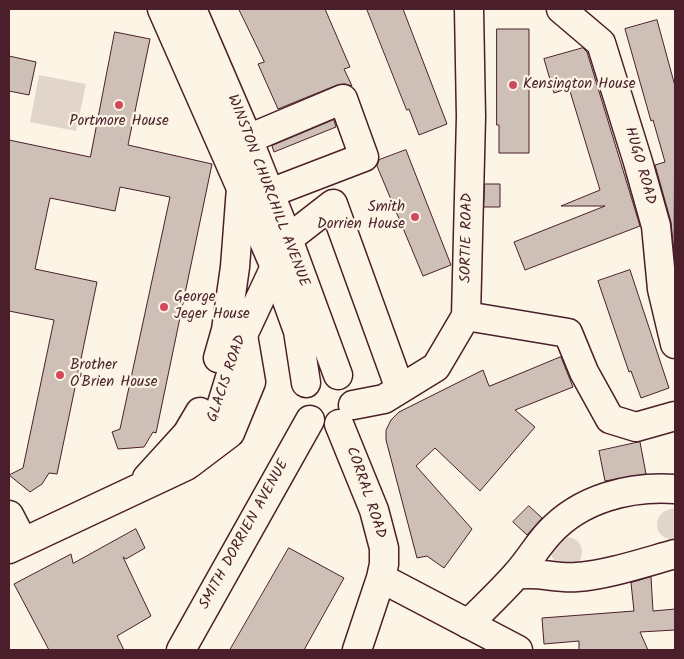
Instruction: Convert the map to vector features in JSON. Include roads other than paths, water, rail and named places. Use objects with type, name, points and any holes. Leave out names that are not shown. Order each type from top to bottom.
[{"type":"street","name":"WINSTON CHURCHILL AVENUE","points":[[162,9],[275,267],[298,331],[306,383]]},
{"type":"street","name":"WINSTON CHURCHILL AVENUE","points":[[192,9],[288,238],[338,375]]},
{"type":"street","name":"SORTIE ROAD","points":[[346,414],[384,399],[436,367],[466,316],[471,117],[469,9]]},
{"type":"street","name":"HUGO ROAD","points":[[561,9],[601,43],[656,226],[662,290],[675,344]]},
{"type":"street","points":[[248,139],[343,99],[364,157],[270,193]]},
{"type":"street","name":"GLACIS ROAD","points":[[135,489],[187,434],[206,402],[226,330],[235,267],[241,188]]},
{"type":"street","points":[[288,238],[334,204],[400,389]]},
{"type":"street","name":"GLACIS ROAD","points":[[16,545],[186,466],[202,445],[220,410],[243,335],[288,238]]},
{"type":"street","points":[[466,316],[568,333],[584,372],[610,419],[636,427],[675,416]]},
{"type":"street","points":[[321,374],[338,375],[351,387],[354,396],[346,414],[324,426],[316,425],[301,407],[300,399],[306,383],[321,374]]},
{"type":"street","name":"CORRAL ROAD","points":[[346,414],[384,548],[384,564],[381,578],[356,650]]},
{"type":"street","name":"SMITH DORRIEN AVENUE","points":[[181,650],[310,420]]},
{"type":"street","points":[[468,624],[516,575],[549,532],[581,507],[598,499],[620,493],[648,489],[675,489]]},
{"type":"street","points":[[9,515],[16,545]]},
{"type":"street","points":[[549,532],[543,543],[539,559],[542,568],[551,576]]},
{"type":"street","points":[[516,575],[534,573],[561,578],[578,577],[675,554]]},
{"type":"street","points":[[381,578],[518,650]]},
{"type":"place","name":"Kensington House","points":[[513,85]]},
{"type":"place","name":"Portmore House","points":[[119,105]]},
{"type":"place","name":"Smith Dorrien House","points":[[415,217]]},
{"type":"place","name":"George Jeger House","points":[[164,307]]},
{"type":"place","name":"Brother O'Brien House","points":[[60,375]]}]
